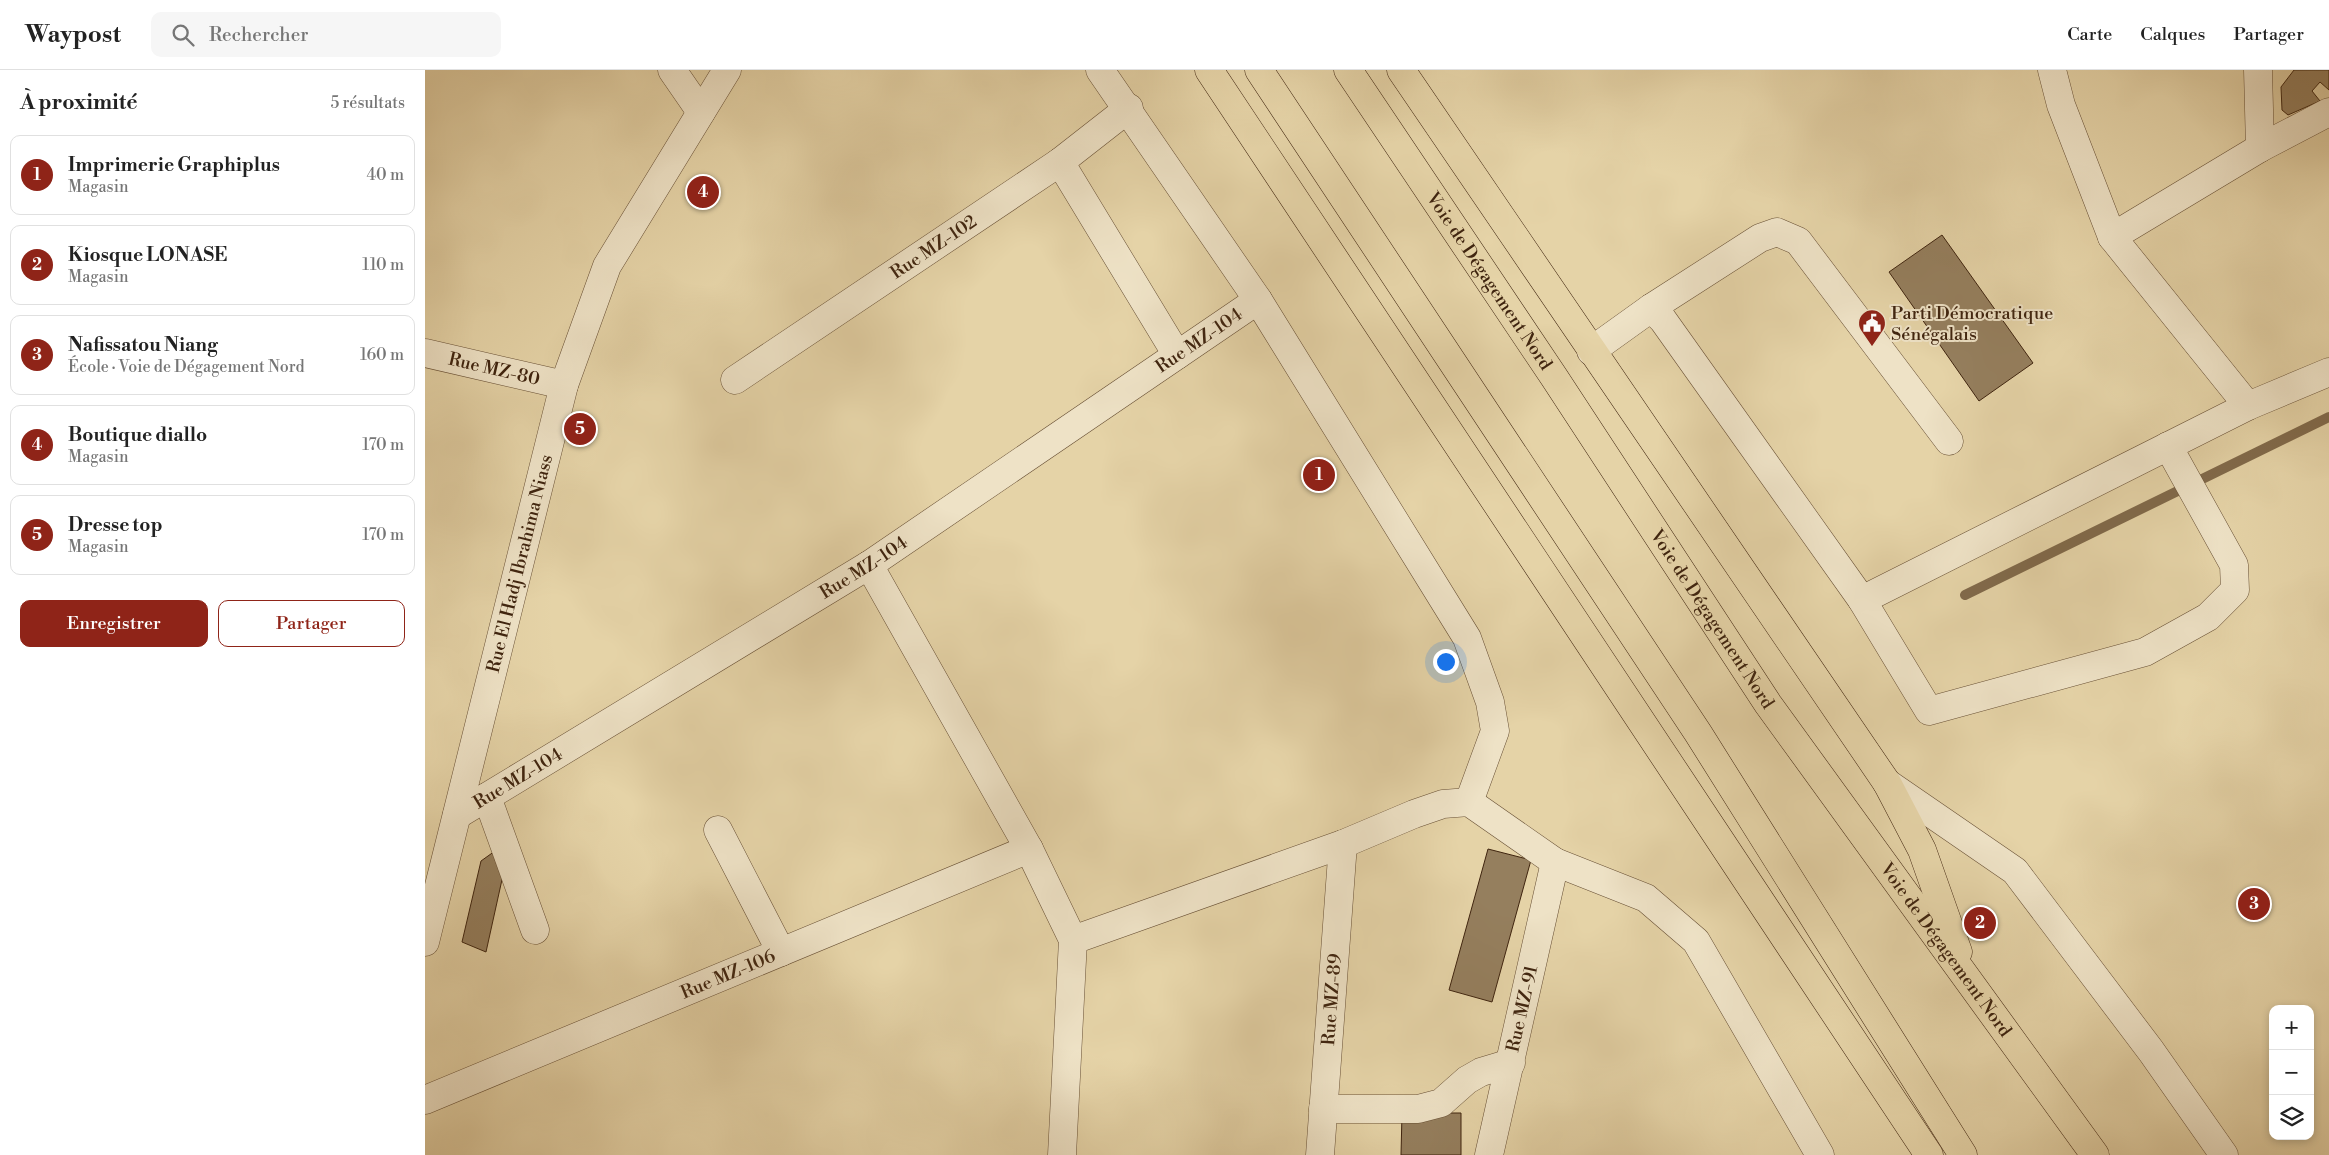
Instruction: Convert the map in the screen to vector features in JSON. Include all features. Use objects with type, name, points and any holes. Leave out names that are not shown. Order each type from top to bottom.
[{"type":"highway","points":[[1209,70],[1929,1155]]},
{"type":"highway","points":[[1259,70],[1698,733],[1963,1155]]},
{"type":"highway","name":"Voie de Dégagement Nord","points":[[1348,70],[1554,377],[1768,704],[2095,1155]]},
{"type":"highway","points":[[1401,70],[1887,783],[1922,850],[1967,979]]},
{"type":"street","points":[[672,70],[701,112]]},
{"type":"street","name":"Rue El Hadj Ibrahima Niass","points":[[425,942],[564,385],[607,266],[727,70]]},
{"type":"street","points":[[1100,70],[1129,108],[1258,300],[1467,638],[1490,702],[1495,731],[1469,802]]},
{"type":"street","points":[[2052,70],[2061,105],[2112,237],[2248,406]]},
{"type":"street","points":[[2259,70],[2260,148]]},
{"type":"street","name":"Rue MZ-102","points":[[735,380],[1060,162],[1129,108]]},
{"type":"street","points":[[2112,237],[2260,148],[2329,112]]},
{"type":"street","points":[[1060,162],[1177,355]]},
{"type":"street","points":[[1591,351],[1651,308],[1760,238],[1777,232],[1798,241],[1949,441]]},
{"type":"street","name":"Rue MZ-104","points":[[457,815],[869,565],[1258,300]]},
{"type":"street","points":[[1651,308],[1663,320],[1862,600],[1929,711],[2145,652],[2208,617],[2235,590],[2234,565],[2173,457]]},
{"type":"street","name":"Rue MZ-80","points":[[425,353],[564,385]]},
{"type":"street","points":[[1862,600],[2173,457],[2248,406],[2329,372]]},
{"type":"street","points":[[869,565],[1029,849],[1073,940],[1062,1155]]},
{"type":"street","points":[[1887,783],[2015,871],[2151,1051],[2223,1155]]},
{"type":"street","points":[[487,796],[535,930]]},
{"type":"street","points":[[1073,940],[1343,844],[1414,814],[1443,804],[1469,802],[1555,862],[1646,898],[1697,941],[1820,1155]]},
{"type":"street","points":[[718,830],[781,952]]},
{"type":"street","name":"Rue MZ-89","points":[[1320,1155],[1343,844]]},
{"type":"street","name":"Rue MZ-106","points":[[425,1100],[1029,849]]},
{"type":"street","name":"Rue MZ-91","points":[[1489,1155],[1555,862]]},
{"type":"street","points":[[1323,1110],[1418,1110],[1441,1103],[1467,1080],[1481,1072],[1511,1063]]},
{"type":"building","points":[[2294,70],[2329,70],[2329,90],[2320,82],[2312,91],[2320,101],[2288,115],[2282,110],[2281,87]]},
{"type":"building","points":[[1942,235],[2033,363],[1979,401],[1889,272]]},
{"type":"building","points":[[1488,849],[1531,860],[1492,1002],[1449,990]]},
{"type":"building","points":[[495,851],[505,866],[486,952],[462,942],[481,861]]},
{"type":"building","points":[[1402,1113],[1461,1113],[1461,1155],[1401,1155]]},
{"type":"waterway","points":[[1965,595],[2329,417]]},
{"type":"place","name":"Boutique diallo","points":[[703,192]]},
{"type":"place","name":"Parti Démocratique Sénégalais","points":[[1872,347]]},
{"type":"place","name":"Dresse top","points":[[580,429]]},
{"type":"place","name":"Imprimerie Graphiplus","points":[[1319,475]]},
{"type":"place","name":"Nafissatou Niang","points":[[2254,904]]},
{"type":"place","name":"Kiosque LONASE","points":[[1980,923]]}]
